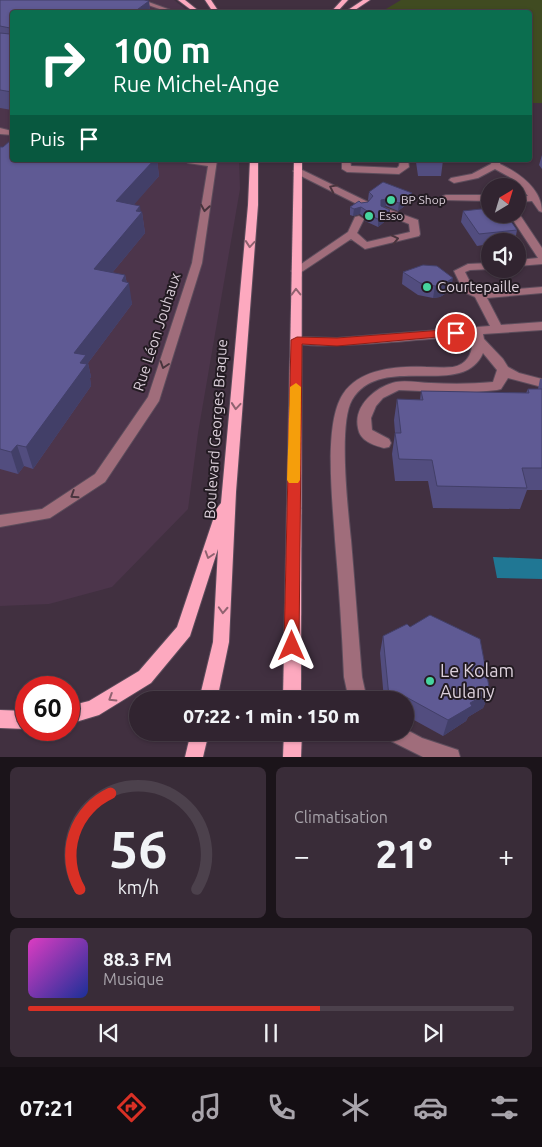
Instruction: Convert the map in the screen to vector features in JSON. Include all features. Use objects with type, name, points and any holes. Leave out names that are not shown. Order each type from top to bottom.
[{"type":"main road","points":[[181,0],[194,10]]},
{"type":"main road","points":[[336,10],[345,0]]},
{"type":"main road","points":[[351,10],[367,0]]},
{"type":"main road","name":"Boulevard Georges Braque","points":[[210,691],[221,642],[229,492],[253,205],[254,162]]},
{"type":"main road","points":[[292,691],[298,165]]},
{"type":"main road","points":[[80,712],[93,709],[145,677],[184,631],[229,492]]},
{"type":"main road","points":[[0,719],[15,720]]},
{"type":"main road","points":[[194,757],[198,741]]},
{"type":"main road","points":[[292,757],[293,741]]},
{"type":"street","points":[[137,0],[168,10]]},
{"type":"street","name":"Rue Léon Jouhaux","points":[[0,521],[45,514],[100,478],[154,398],[197,262],[212,162]]},
{"type":"street","points":[[346,162],[347,169],[399,171],[404,166],[404,162]]},
{"type":"street","points":[[454,180],[474,176],[495,162],[524,181],[542,209]]},
{"type":"street","points":[[298,165],[367,206]]},
{"type":"street","points":[[446,198],[481,198]]},
{"type":"street","points":[[526,199],[535,198]]},
{"type":"street","points":[[352,234],[365,246],[414,234],[414,222],[385,212]]},
{"type":"street","points":[[296,271],[352,234],[359,219]]},
{"type":"street","points":[[520,223],[542,256]]},
{"type":"street","points":[[526,262],[542,261]]},
{"type":"street","points":[[481,266],[468,267],[459,271],[468,290],[480,295],[542,290]]},
{"type":"street","points":[[480,295],[497,329]]},
{"type":"street","points":[[297,340],[337,342],[478,337],[497,329],[542,326]]},
{"type":"street","points":[[384,443],[369,436],[364,430],[365,418],[374,399],[388,390],[398,386],[467,389],[497,386],[502,378],[503,370],[499,362],[478,337]]},
{"type":"street","points":[[356,691],[353,677],[339,488],[341,414],[345,400],[363,382],[386,373],[453,371],[463,368],[470,364],[478,352],[478,337]]},
{"type":"street","points":[[503,370],[515,376],[542,383]]},
{"type":"street","points":[[408,741],[451,757]]},
{"type":"shaded area","points":[[0,0],[174,0],[186,10],[10,10],[10,162],[239,162],[240,189],[198,433],[188,509],[112,587],[49,604],[0,606]]},
{"type":"green space","points":[[401,0],[542,0],[542,103],[532,103],[532,10],[384,10]]},
{"type":"water","points":[[493,557],[542,559],[542,579],[497,578]]},
{"type":"building","points":[[0,0],[149,1],[137,10],[10,10],[10,28],[0,26]]},
{"type":"building","points":[[0,33],[10,34],[10,92],[0,90]]},
{"type":"building","points":[[10,141],[10,162],[152,162],[116,201],[140,206],[136,211],[142,212],[94,269],[125,275],[122,281],[129,283],[74,353],[86,355],[80,363],[87,364],[26,447],[17,445],[11,452],[0,449],[0,147],[3,147]]},
{"type":"building","points":[[383,182],[412,193],[399,203],[386,199],[381,200],[381,206],[390,210],[378,219],[366,214],[367,211],[361,207],[354,209],[350,207],[359,201],[361,203],[368,202],[373,196],[369,192]]},
{"type":"building","points":[[481,209],[481,223],[512,223],[517,230],[479,234],[463,211]]},
{"type":"building","points":[[423,265],[437,266],[453,278],[442,285],[435,286],[420,283],[403,272]]},
{"type":"building","points":[[528,389],[542,389],[542,468],[522,468],[527,488],[437,486],[432,460],[399,459],[395,433],[401,433],[397,399],[423,400],[421,391],[529,393]]},
{"type":"building","name":"Le Kolam Aulany","points":[[430,615],[480,639],[490,692],[470,703],[472,706],[448,720],[414,701],[414,691],[388,691],[383,636],[407,624],[410,627]]},
{"type":"slow traffic","points":[[294,480],[296,387]]},
{"type":"place","name":"BP Shop","points":[[391,200]]},
{"type":"place","name":"Esso","points":[[369,216]]},
{"type":"place","name":"Courtepaille","points":[[427,287]]},
{"type":"place","name":"Le Kolam Aulany","points":[[430,681]]},
{"type":"route","points":[[292,646],[297,340],[337,342],[456,333]]}]
